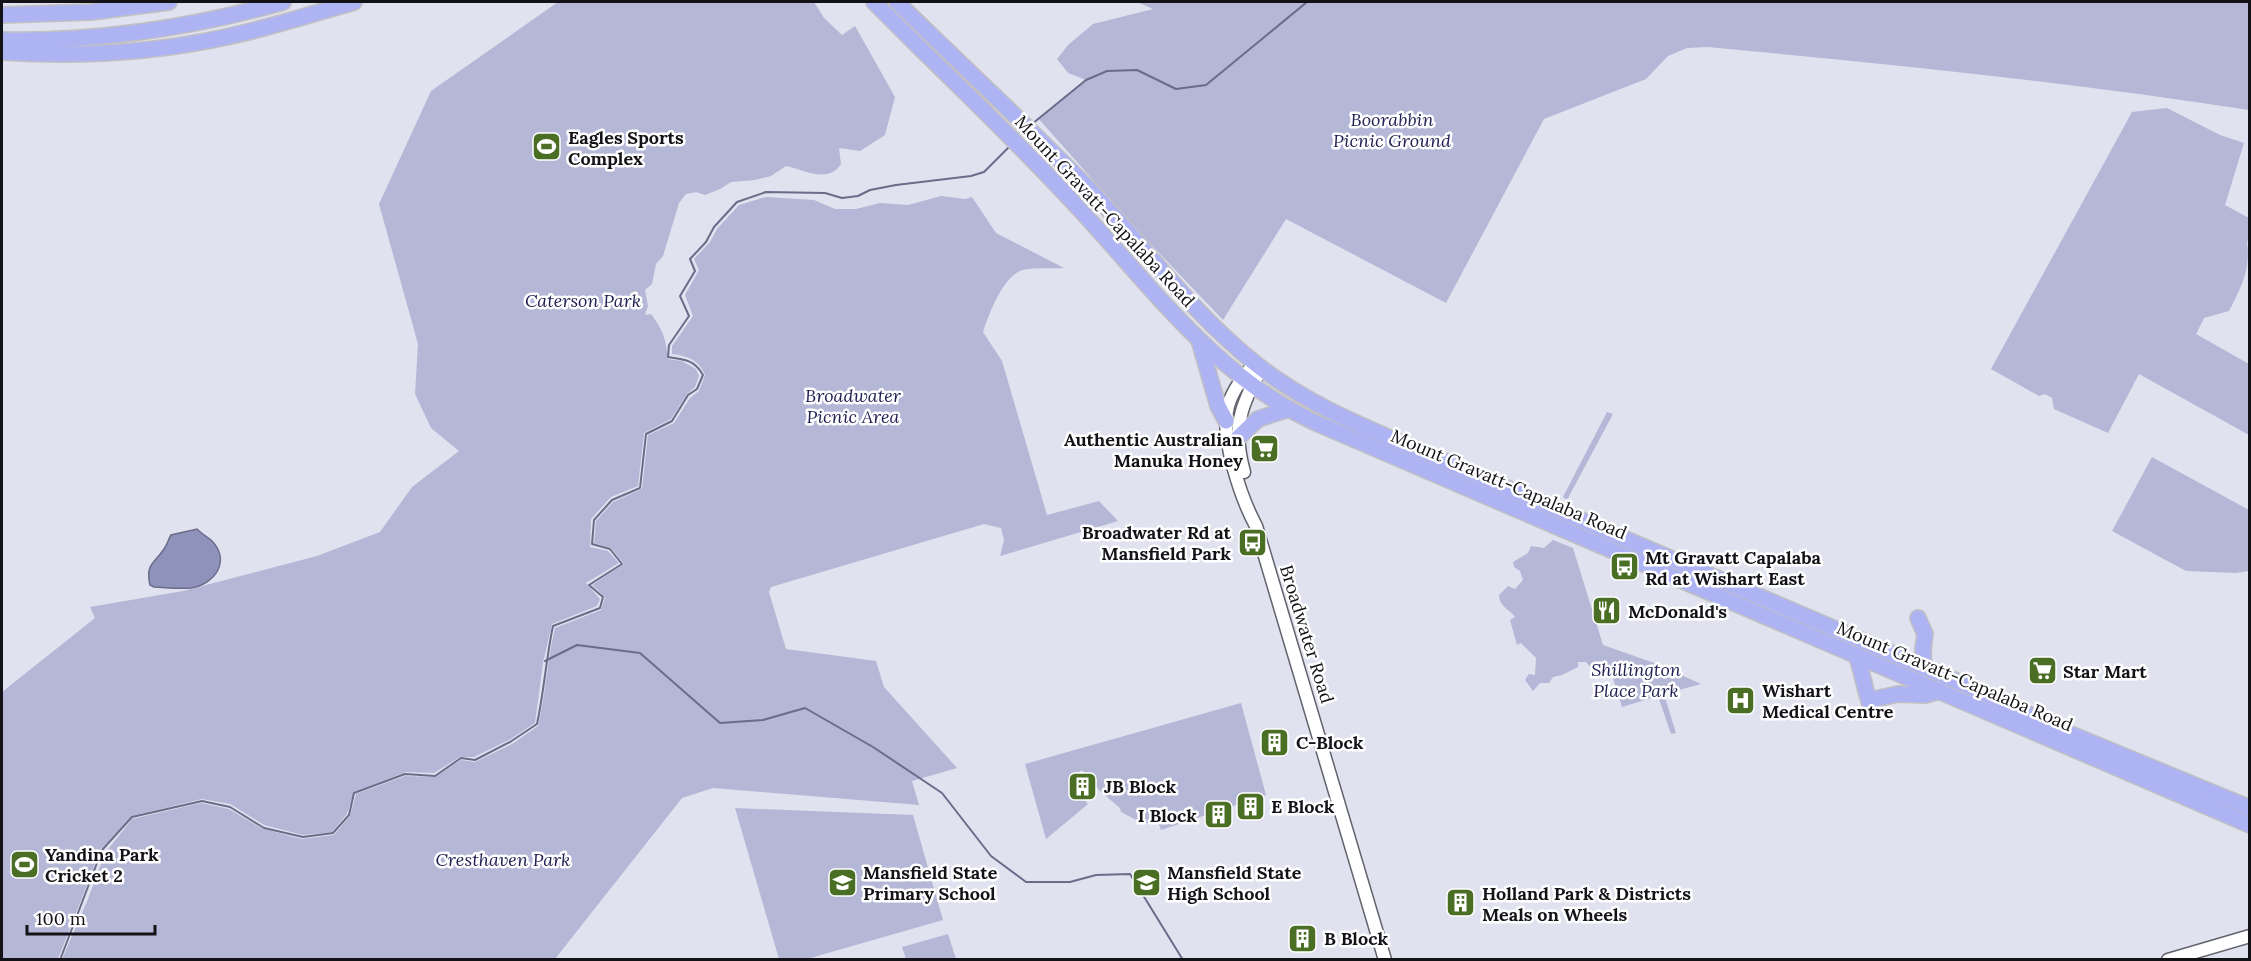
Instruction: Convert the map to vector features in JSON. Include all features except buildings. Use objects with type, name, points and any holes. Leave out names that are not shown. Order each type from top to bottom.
[{"type":"highway","points":[[2,15],[91,12],[169,2]]},
{"type":"highway","points":[[2,40],[58,40],[124,35],[194,24],[283,2]]},
{"type":"highway","points":[[2,52],[90,53],[190,44],[254,30],[354,2]]},
{"type":"highway","name":"Mount Gravatt-Capalaba Road","points":[[874,2],[1034,161],[1199,339],[1247,382],[1289,409],[1314,422],[2250,825]]},
{"type":"highway","name":"Mount Gravatt-Capalaba Road","points":[[897,2],[1104,205],[1191,302],[1258,366],[1294,391],[1348,420],[1924,668],[2079,738],[2250,808]]},
{"type":"highway","points":[[1199,339],[1218,406],[1226,421]]},
{"type":"highway","points":[[1238,438],[1258,419],[1289,409]]},
{"type":"highway","points":[[1918,618],[1925,634],[1924,668]]},
{"type":"highway","points":[[1856,655],[1863,674],[1864,691],[1873,703],[1896,694],[1925,695],[1940,691]]},
{"type":"main road","name":"Broadwater Road","points":[[1258,366],[1247,382],[1231,398],[1226,421],[1227,438],[1247,510],[1256,526],[1385,960]]},
{"type":"main road","name":"Broadwater Road","points":[[1247,382],[1240,412],[1238,438],[1241,462],[1255,508],[1256,526]]},
{"type":"main road","points":[[2168,960],[2249,936]]},
{"type":"green space","name":"Caterson Park","points":[[558,2],[814,2],[824,18],[842,35],[855,26],[895,97],[885,135],[860,151],[839,148],[841,164],[830,173],[816,174],[786,166],[771,176],[731,182],[705,195],[696,192],[686,194],[679,203],[663,256],[656,264],[652,284],[645,290],[648,306],[645,315],[651,314],[661,330],[668,359],[682,361],[696,369],[699,376],[695,387],[687,394],[671,419],[644,433],[638,486],[611,497],[591,519],[590,547],[608,551],[619,563],[586,583],[600,599],[597,606],[552,624],[543,663],[535,723],[509,740],[474,757],[460,757],[434,773],[406,772],[354,792],[347,814],[332,832],[303,835],[264,825],[230,804],[202,799],[132,816],[101,849],[58,959],[2,959],[2,692],[95,618],[90,607],[183,591],[317,556],[380,532],[412,487],[459,451],[431,428],[415,394],[418,344],[379,204],[431,91]]},
{"type":"green space","name":"Boorabbin Picnic Ground","points":[[1137,2],[2249,2],[2249,110],[1979,74],[1708,47],[1687,48],[1668,56],[1646,79],[1544,119],[1446,303],[1286,219],[1223,320],[1139,232],[1038,118],[1086,80],[1068,73],[1057,59],[1068,45],[1093,24],[1153,9]]},
{"type":"green space","points":[[2167,108],[2220,135],[2244,143],[2225,205],[2249,218],[2246,270],[2229,311],[2204,318],[2196,334],[2249,364],[2249,435],[2139,374],[2108,433],[2054,409],[2052,398],[2045,394],[2039,396],[1991,369],[2132,112]]},
{"type":"green space","points":[[941,196],[965,199],[972,197],[996,233],[1064,268],[1029,269],[1013,275],[997,298],[983,332],[1002,361],[1047,515],[1099,501],[1118,521],[1000,556],[1004,540],[1001,528],[984,524],[771,587],[769,592],[786,649],[876,661],[884,687],[957,768],[912,781],[919,805],[713,788],[682,798],[555,959],[62,959],[105,853],[132,819],[201,803],[229,809],[263,829],[302,839],[334,835],[350,816],[356,794],[405,776],[435,777],[461,760],[475,762],[512,744],[538,726],[555,628],[601,610],[605,597],[592,585],[624,564],[611,548],[594,543],[596,521],[613,502],[642,489],[648,435],[674,423],[690,398],[699,391],[705,375],[700,366],[692,360],[672,354],[672,346],[693,316],[685,295],[699,270],[694,259],[739,205],[766,197],[814,200],[835,209],[856,209],[880,203],[908,205]]},
{"type":"green space","points":[[1607,412],[1613,414],[1567,500],[1563,497]]},
{"type":"green space","points":[[2152,457],[2249,510],[2249,571],[2236,573],[2186,571],[2112,531]]},
{"type":"green space","name":"Shillington Place Park","points":[[1553,540],[1573,548],[1603,645],[1657,664],[1701,684],[1664,694],[1676,733],[1671,734],[1658,696],[1622,707],[1611,672],[1606,672],[1602,667],[1597,671],[1586,662],[1578,662],[1578,667],[1553,677],[1549,683],[1540,683],[1533,691],[1525,680],[1529,674],[1535,675],[1536,658],[1521,643],[1517,645],[1510,620],[1515,617],[1502,605],[1499,595],[1508,586],[1515,589],[1523,580],[1513,562],[1528,553],[1531,546],[1544,548]]},
{"type":"green space","points":[[1241,703],[1266,795],[1161,830],[1158,821],[1144,824],[1121,812],[1120,808],[1100,791],[1082,770],[1068,780],[1088,804],[1046,839],[1025,764]]},
{"type":"green space","name":"Mansfield State Primary School","points":[[735,808],[913,815],[943,920],[807,959],[779,959]]},
{"type":"green space","points":[[948,934],[956,959],[906,959],[902,947]]},
{"type":"shaded area","points":[[197,529],[218,549],[220,564],[213,577],[200,586],[191,588],[163,588],[150,585],[150,568],[171,535]]},
{"type":"waterway","points":[[1032,124],[1086,80],[1107,71],[1137,70],[1176,89],[1206,85],[1307,2]]},
{"type":"waterway","points":[[60,960],[102,850],[132,817],[202,801],[230,807],[264,828],[303,837],[333,833],[349,815],[354,793],[405,774],[435,776],[461,758],[475,760],[510,742],[537,724],[553,626],[600,608],[603,597],[589,585],[622,564],[610,549],[592,544],[594,520],[612,500],[640,488],[646,434],[672,421],[688,395],[697,389],[703,375],[693,363],[668,357],[669,345],[689,316],[680,296],[695,271],[690,259],[706,242],[714,227],[737,202],[766,192],[825,193],[842,198],[858,196],[870,190],[896,185],[971,176],[984,172],[1011,145]]},
{"type":"waterway","points":[[545,661],[577,645],[640,653],[720,723],[763,720],[805,708],[873,747],[942,793],[991,856],[1026,882],[1070,882],[1096,875],[1130,874],[1183,960]]},
{"type":"place","name":"Eagles Sports Complex","points":[[547,147]]},
{"type":"place","name":"Authentic Australian Manuka Honey","points":[[1264,449]]},
{"type":"place","name":"Broadwater Rd at Mansfield Park","points":[[1252,542]]},
{"type":"place","name":"Mt Gravatt Capalaba Rd at Wishart East","points":[[1624,567]]},
{"type":"place","name":"McDonald's","points":[[1607,611]]},
{"type":"place","name":"Star Mart","points":[[2042,671]]},
{"type":"place","name":"Wishart Medical Centre","points":[[1741,700]]},
{"type":"place","name":"C-Block","points":[[1275,742]]},
{"type":"place","name":"JB Block","points":[[1083,786]]},
{"type":"place","name":"E Block","points":[[1250,806]]},
{"type":"place","name":"I Block","points":[[1218,815]]},
{"type":"place","name":"Yandina Park Cricket 2","points":[[24,864]]},
{"type":"place","name":"Mansfield State Primary School","points":[[842,882]]},
{"type":"place","name":"Mansfield State High School","points":[[1146,882]]},
{"type":"place","name":"Holland Park & Districts Meals on Wheels","points":[[1461,903]]},
{"type":"place","name":"B Block","points":[[1303,938]]},
{"type":"park label","name":"Broadwater Picnic Area","points":[[853,405]]},
{"type":"park label","name":"Cresthaven Park","points":[[503,859]]}]
